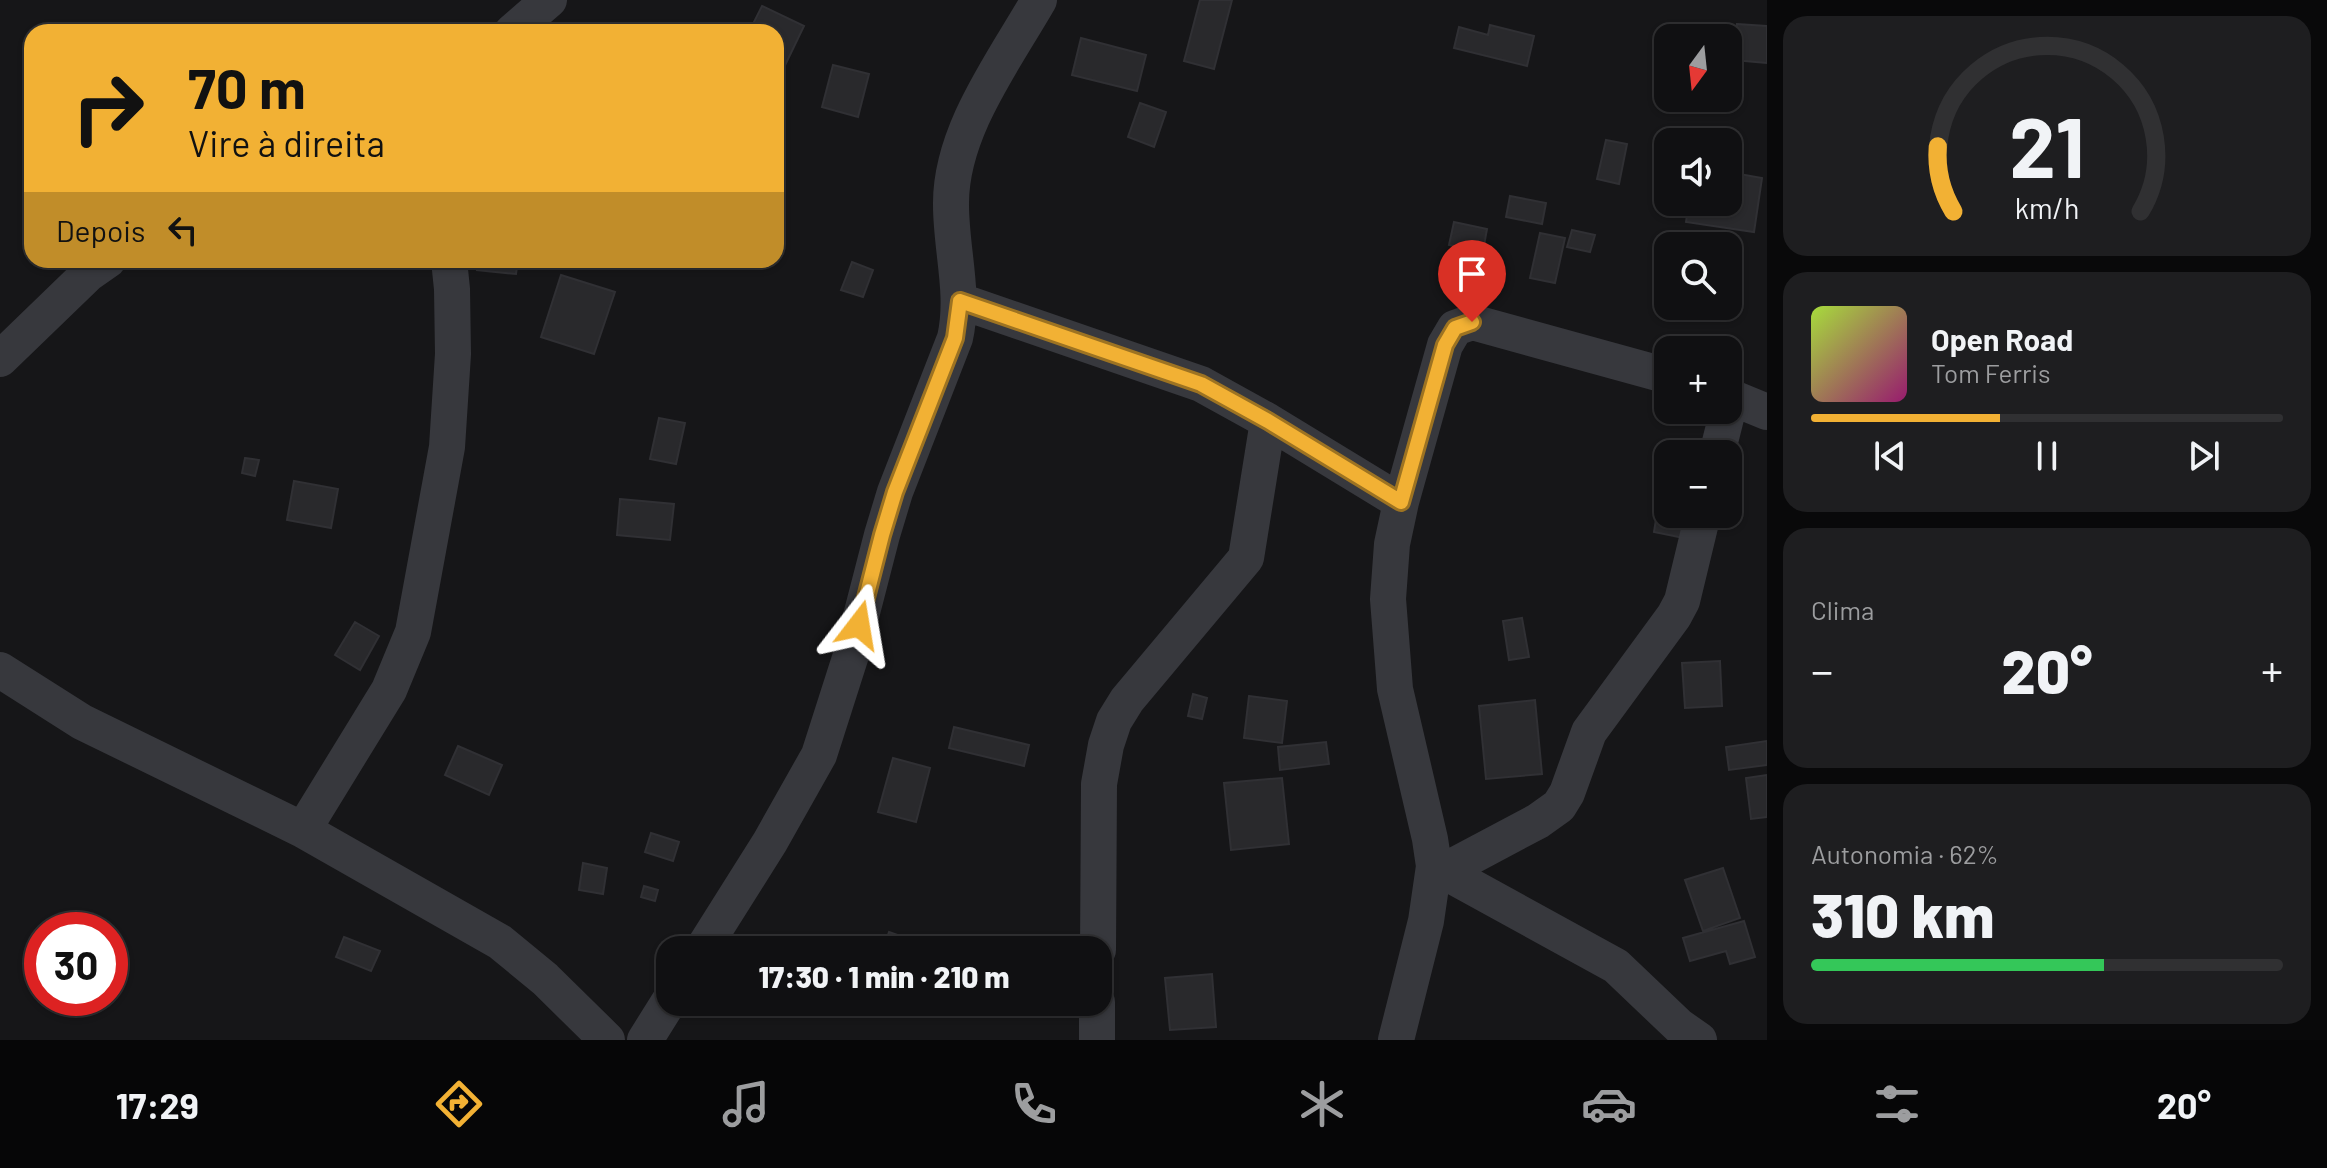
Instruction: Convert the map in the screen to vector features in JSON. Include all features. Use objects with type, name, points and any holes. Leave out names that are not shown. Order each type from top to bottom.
[{"type":"street","points":[[521,24],[549,0]]},
{"type":"street","points":[[711,936],[770,842],[819,755],[851,655],[895,492],[955,338],[960,301],[951,205],[958,151],[974,113],[1039,0]]},
{"type":"street","points":[[0,359],[97,268]]},
{"type":"street","points":[[303,830],[389,690],[413,632],[447,447],[453,354],[450,268]]},
{"type":"street","points":[[960,301],[1201,384],[1401,502]]},
{"type":"street","points":[[1396,1040],[1439,868],[1395,689],[1388,599],[1392,544],[1401,502],[1445,345],[1455,328],[1472,322],[1654,372]]},
{"type":"street","points":[[1742,406],[1767,412]]},
{"type":"street","points":[[1098,936],[1099,784],[1110,733],[1127,700],[1246,558],[1268,421]]},
{"type":"street","points":[[1439,868],[1538,821],[1559,806],[1567,793],[1589,732],[1682,601],[1700,528]]},
{"type":"street","points":[[0,670],[82,722],[303,830],[500,942],[545,979],[607,1040]]},
{"type":"street","points":[[1439,868],[1616,966],[1679,1026],[1699,1040]]},
{"type":"street","points":[[645,1040],[660,1016]]},
{"type":"street","points":[[1097,1016],[1097,1040]]},
{"type":"building","points":[[1200,0],[1232,0],[1214,69],[1184,61]]},
{"type":"building","points":[[762,6],[804,26],[784,67],[784,24],[753,24]]},
{"type":"building","points":[[1742,24],[1767,26],[1767,63],[1742,61]]},
{"type":"building","points":[[1490,25],[1534,36],[1527,66],[1454,48],[1459,27],[1488,35]]},
{"type":"building","points":[[1081,38],[1146,55],[1137,91],[1072,75]]},
{"type":"building","points":[[833,65],[869,74],[858,117],[822,107]]},
{"type":"building","points":[[1140,103],[1166,112],[1154,147],[1128,137]]},
{"type":"building","points":[[1606,140],[1627,144],[1619,184],[1597,179]]},
{"type":"building","points":[[1742,174],[1762,178],[1754,232],[1686,222],[1687,216],[1742,216]]},
{"type":"building","points":[[1510,196],[1546,203],[1542,224],[1506,217]]},
{"type":"building","points":[[1454,222],[1487,229],[1483,251],[1449,245]]},
{"type":"building","points":[[1572,230],[1595,235],[1590,252],[1567,247]]},
{"type":"building","points":[[1540,233],[1565,238],[1555,283],[1530,278]]},
{"type":"building","points":[[852,262],[873,270],[863,297],[841,290]]},
{"type":"building","points":[[477,268],[517,268],[516,274]]},
{"type":"building","points":[[561,275],[615,292],[594,354],[541,337]]},
{"type":"building","points":[[659,418],[685,423],[676,464],[650,459]]},
{"type":"building","points":[[245,458],[259,460],[255,476],[242,473]]},
{"type":"building","points":[[294,481],[338,489],[331,528],[287,520]]},
{"type":"building","points":[[620,499],[674,504],[670,540],[617,535]]},
{"type":"building","points":[[1655,528],[1686,528],[1684,538],[1654,532]]},
{"type":"building","points":[[1522,618],[1529,657],[1509,660],[1503,621]]},
{"type":"building","points":[[355,622],[379,636],[360,670],[335,655]]},
{"type":"building","points":[[1720,661],[1722,706],[1685,708],[1682,663]]},
{"type":"building","points":[[1193,694],[1207,698],[1202,719],[1188,716]]},
{"type":"building","points":[[1249,696],[1287,701],[1282,743],[1244,738]]},
{"type":"building","points":[[1535,700],[1542,774],[1486,779],[1479,706]]},
{"type":"building","points":[[954,727],[1029,745],[1024,766],[949,748]]},
{"type":"building","points":[[1767,741],[1767,765],[1729,770],[1726,747]]},
{"type":"building","points":[[1326,742],[1329,764],[1280,770],[1278,747]]},
{"type":"building","points":[[458,746],[502,765],[489,795],[445,775]]},
{"type":"building","points":[[893,758],[930,768],[916,822],[878,812]]},
{"type":"building","points":[[1767,775],[1767,817],[1751,819],[1746,778]]},
{"type":"building","points":[[1282,778],[1289,844],[1231,850],[1224,783]]},
{"type":"building","points":[[651,833],[679,842],[673,861],[645,852]]},
{"type":"building","points":[[583,863],[607,868],[603,894],[579,890]]},
{"type":"building","points":[[1723,868],[1740,918],[1703,931],[1685,880]]},
{"type":"building","points":[[644,886],[658,890],[655,901],[641,897]]},
{"type":"building","points":[[1744,921],[1755,957],[1730,964],[1726,951],[1690,961],[1683,938]]},
{"type":"building","points":[[344,937],[380,951],[371,971],[336,957]]},
{"type":"building","points":[[1212,974],[1216,1027],[1170,1030],[1165,978]]},
{"type":"route","points":[[859,625],[895,492],[955,338],[960,301],[1201,384],[1401,502],[1445,345],[1455,328],[1472,322]]}]
